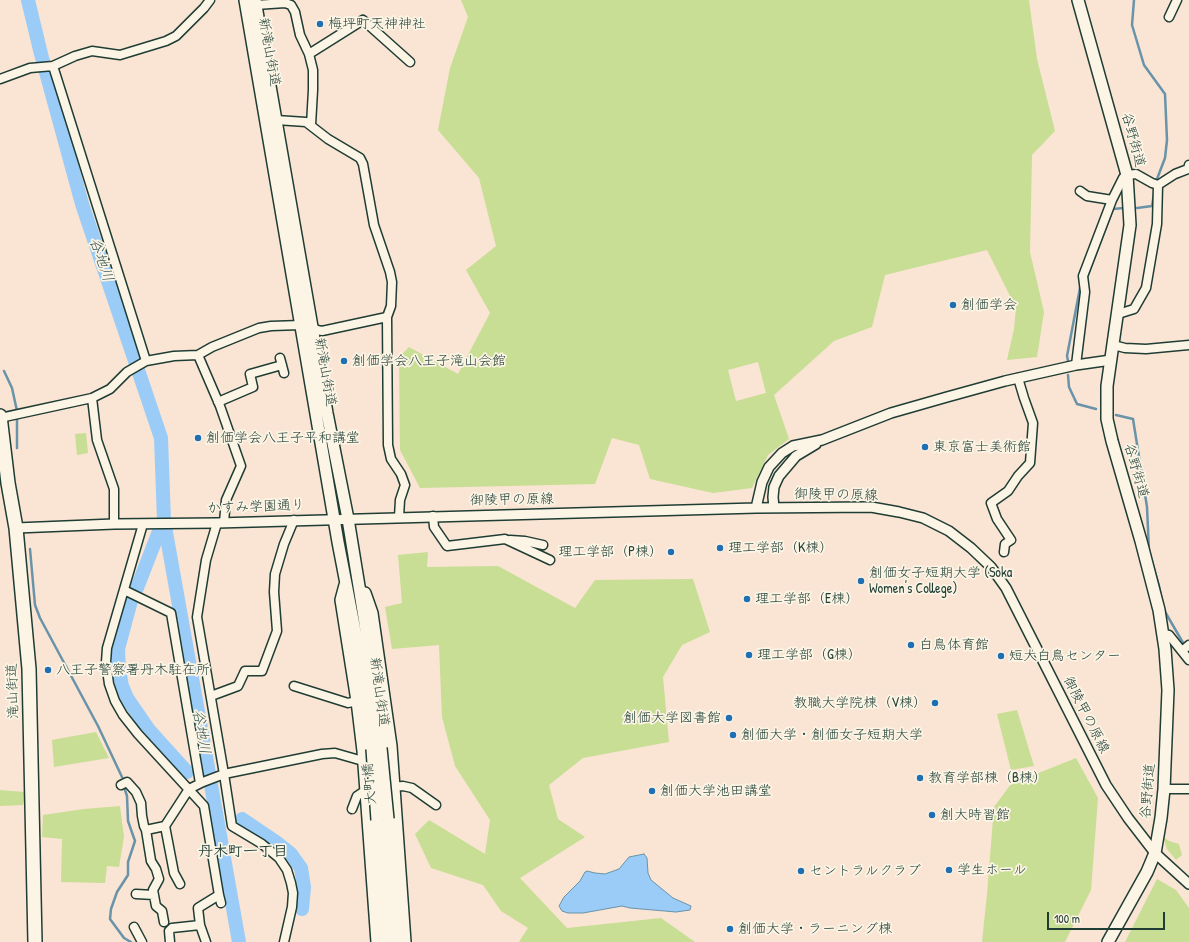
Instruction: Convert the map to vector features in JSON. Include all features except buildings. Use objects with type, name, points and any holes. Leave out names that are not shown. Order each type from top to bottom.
[{"type":"highway","name":"滝山街道","points":[[0,418],[8,483],[16,528],[29,669],[35,942]]},
{"type":"main road","name":"新滝山街道","points":[[245,0],[276,120],[335,519],[376,748]]},
{"type":"main road","name":"谷野街道","points":[[1078,0],[1127,175],[1130,225],[1107,386],[1107,407],[1109,429],[1153,586],[1163,634],[1168,690],[1164,789],[1161,818],[1154,853],[1147,872],[1108,942]]},
{"type":"main road","name":"新滝山街道","points":[[255,2],[259,51],[307,326],[327,413],[357,572],[376,748]]},
{"type":"main road","points":[[357,572],[372,613],[392,757],[406,942]]},
{"type":"main road","points":[[346,581],[341,600],[357,701],[366,790],[376,942]]},
{"type":"main road","name":"大町橋","points":[[376,748],[382,819]]},
{"type":"main road","points":[[382,819],[381,891],[387,942]]},
{"type":"main road","points":[[382,819],[397,942]]},
{"type":"street","points":[[0,79],[30,68],[52,66],[75,56],[92,51],[120,55],[166,41],[176,36],[210,0]]},
{"type":"street","points":[[1169,16],[1177,0]]},
{"type":"street","points":[[255,2],[285,3],[291,6],[295,12],[300,35],[309,54],[313,76],[311,125]]},
{"type":"street","points":[[309,54],[363,20],[410,62]]},
{"type":"street","points":[[52,66],[145,362]]},
{"type":"street","points":[[276,120],[306,122],[317,132],[360,158],[363,164],[374,225],[392,282],[392,306],[387,317],[388,445],[391,459],[401,474],[405,485],[400,500],[398,517]]},
{"type":"street","points":[[1076,365],[1085,292],[1083,276],[1112,200],[1123,178],[1127,175],[1136,174],[1152,184],[1158,185],[1175,174],[1189,168]]},
{"type":"street","points":[[1118,314],[1134,310],[1146,288],[1157,224],[1158,185]]},
{"type":"street","points":[[1080,191],[1087,196],[1112,200]]},
{"type":"street","points":[[0,418],[92,398],[110,389],[127,372],[145,362],[174,356],[198,355],[212,347],[259,328],[272,326],[307,326],[322,331],[387,317]]},
{"type":"street","points":[[1113,345],[1125,348],[1146,349],[1189,345]]},
{"type":"street","points":[[198,355],[218,402],[241,466],[226,500],[221,523],[206,560],[197,617],[222,774],[232,826],[262,844],[279,858],[287,870],[291,883],[293,893],[290,918],[284,942]]},
{"type":"street","points":[[756,508],[762,482],[769,467],[782,453],[793,446],[822,440],[892,413],[921,404],[1018,378],[1076,365],[1111,360]]},
{"type":"street","points":[[218,402],[253,387],[250,374],[282,365]]},
{"type":"street","points":[[1004,552],[1005,544],[1011,540],[998,519],[991,503],[1008,491],[1030,462],[1033,423],[1018,378]]},
{"type":"street","points":[[92,398],[97,440],[114,489],[114,524]]},
{"type":"street","points":[[774,508],[774,487],[779,476],[796,456],[822,440]]},
{"type":"street","name":"御陵甲の原線","points":[[335,519],[756,508],[871,507],[923,518],[949,531],[971,548],[990,567],[1006,588],[1106,785],[1154,853],[1189,884]]},
{"type":"street","points":[[433,516],[434,527],[447,546],[505,539],[543,545]]},
{"type":"street","name":"かすみ学園通り","points":[[145,524],[335,519]]},
{"type":"street","points":[[210,696],[238,686],[245,671],[262,671],[276,631],[274,592],[276,574],[284,544],[294,520]]},
{"type":"street","points":[[16,528],[145,524],[107,648],[106,662],[109,684],[114,701],[123,715],[138,734],[204,806],[220,899],[198,908],[200,925],[206,942]]},
{"type":"street","points":[[505,539],[550,560]]},
{"type":"street","points":[[124,590],[171,612],[202,783]]},
{"type":"street","points":[[1163,634],[1169,635],[1186,648],[1189,660]]},
{"type":"street","points":[[294,686],[319,698],[348,703],[357,701]]},
{"type":"street","points":[[180,884],[174,873],[165,826],[189,789],[222,774],[322,754],[335,753],[363,761],[392,757]]},
{"type":"street","points":[[121,785],[128,782],[136,792],[141,803],[142,816],[151,861],[156,869],[159,879],[154,890],[156,906],[162,911],[164,922]]},
{"type":"street","points":[[352,809],[357,796],[366,790],[394,786],[412,788],[436,805]]},
{"type":"street","points":[[1164,789],[1189,789]]},
{"type":"street","points":[[146,830],[165,826]]},
{"type":"street","points":[[136,894],[154,895]]},
{"type":"street","points":[[170,942],[169,931],[172,928],[200,925]]},
{"type":"street","points":[[134,927],[142,942]]},
{"type":"green space","points":[[461,0],[1029,0],[1037,59],[1055,131],[1032,155],[1030,252],[1044,312],[1037,357],[1007,360],[1014,329],[1016,308],[987,250],[885,275],[872,327],[834,341],[774,395],[789,439],[768,455],[752,488],[713,493],[650,479],[639,445],[612,438],[595,484],[420,488],[400,450],[399,357],[409,347],[458,374],[490,313],[466,270],[496,246],[479,178],[438,130],[450,68],[468,17]],"holes":[[[758,362],[766,393],[736,401],[728,370]]]},
{"type":"green space","points":[[86,433],[88,453],[77,455],[75,434]]},
{"type":"green space","points":[[428,552],[427,567],[498,566],[575,608],[595,580],[693,579],[710,632],[682,645],[663,677],[669,742],[583,758],[549,785],[558,819],[585,837],[520,878],[567,928],[661,918],[695,942],[519,942],[528,928],[501,911],[483,885],[431,868],[415,834],[429,820],[485,854],[490,820],[455,766],[442,717],[439,645],[392,649],[385,607],[402,603],[398,555]]},
{"type":"green space","points":[[1017,710],[1034,766],[1011,770],[997,714]]},
{"type":"green space","points":[[96,732],[109,758],[54,767],[52,740]]},
{"type":"green space","points":[[1076,758],[1098,798],[1091,890],[1065,942],[982,942],[994,807],[1011,784]]},
{"type":"green space","points":[[0,790],[24,792],[23,805],[0,806]]},
{"type":"green space","points":[[120,806],[124,837],[119,867],[107,866],[105,883],[61,882],[62,839],[42,837],[43,815]]},
{"type":"green space","points":[[1163,837],[1169,841],[1179,844],[1182,855],[1176,860],[1167,849]]},
{"type":"green space","points":[[1157,879],[1176,890],[1189,908],[1189,942],[1125,942]]},
{"type":"water","points":[[644,854],[647,858],[648,873],[651,880],[673,898],[691,906],[690,910],[676,912],[622,906],[583,913],[568,913],[562,911],[559,906],[564,897],[580,881],[585,872],[605,874],[619,869],[629,857]]},
{"type":"waterway","name":"谷地川","points":[[28,0],[41,54],[82,204],[161,438],[164,521],[239,942]]},
{"type":"waterway","points":[[1134,0],[1132,25],[1144,65],[1165,94],[1167,140],[1165,158],[1157,179]]},
{"type":"waterway","points":[[1137,208],[1152,206],[1154,194]]},
{"type":"waterway","points":[[1086,280],[1113,209],[1124,208]]},
{"type":"waterway","points":[[1068,361],[1067,356],[1080,288],[1082,285]]},
{"type":"waterway","points":[[4,371],[12,388],[17,411]]},
{"type":"waterway","points":[[1068,375],[1069,387],[1077,404],[1096,409]]},
{"type":"waterway","points":[[1116,415],[1133,419],[1147,507],[1149,551],[1163,606]]},
{"type":"waterway","points":[[17,417],[17,448]]},
{"type":"waterway","name":"谷地川","points":[[137,588],[163,521]]},
{"type":"waterway","points":[[30,549],[35,605],[40,618],[98,726],[122,777]]},
{"type":"waterway","name":"谷地川","points":[[131,601],[118,649],[119,670],[122,686],[127,698],[149,730],[187,772]]},
{"type":"waterway","points":[[1164,610],[1189,653]]},
{"type":"waterway","points":[[124,787],[127,796],[128,821],[135,841],[128,862],[128,875],[117,892],[111,909],[110,919],[124,938],[131,942]]},
{"type":"waterway","name":"谷地川","points":[[242,819],[291,854],[301,868],[304,887],[302,909]]},
{"type":"place","name":"梅坪町天神神社","points":[[320,24]]},
{"type":"place","name":"創価学会","points":[[953,305]]},
{"type":"place","name":"創価学会八王子滝山会館","points":[[344,361]]},
{"type":"place","name":"創価学会八王子平和講堂","points":[[198,438]]},
{"type":"place","name":"東京富士美術館","points":[[925,447]]},
{"type":"place","name":"理工学部（K棟）","points":[[720,548]]},
{"type":"place","name":"理工学部（P棟）","points":[[671,552]]},
{"type":"place","name":"創価女子短期大学 (Soka Women's College)","points":[[861,581]]},
{"type":"place","name":"理工学部（E棟）","points":[[747,599]]},
{"type":"place","name":"白鳥体育館","points":[[911,645]]},
{"type":"place","name":"理工学部（G棟）","points":[[749,655]]},
{"type":"place","name":"短大白鳥センター","points":[[1001,656]]},
{"type":"place","name":"八王子警察署丹木駐在所","points":[[48,670]]},
{"type":"place","name":"教職大学院棟（V棟）","points":[[935,703]]},
{"type":"place","name":"創価大学図書館","points":[[729,718]]},
{"type":"place","name":"創価大学・創価女子短期大学","points":[[733,735]]},
{"type":"place","name":"教育学部棟（B棟）","points":[[920,778]]},
{"type":"place","name":"創価大学池田講堂","points":[[652,791]]},
{"type":"place","name":"創大時習館","points":[[932,815]]},
{"type":"place","name":"学生ホール","points":[[949,870]]},
{"type":"place","name":"セントラルクラブ","points":[[801,871]]},
{"type":"place","name":"創価大学・ラーニング棟","points":[[730,929]]},
{"type":"district","name":"丹木町一丁目","points":[[243,852]]}]
